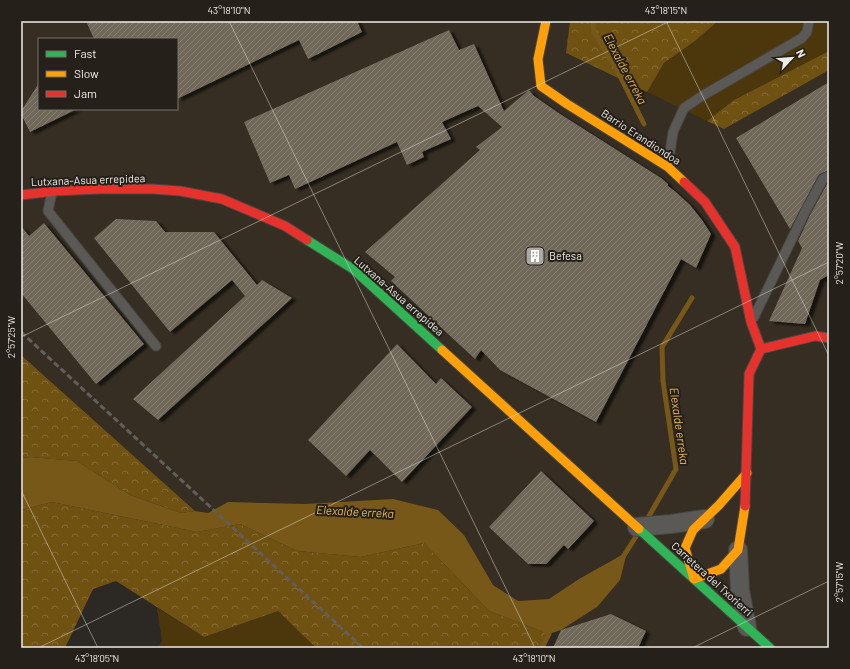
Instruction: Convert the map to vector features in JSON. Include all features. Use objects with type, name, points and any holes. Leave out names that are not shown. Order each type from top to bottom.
[{"type":"main road","name":"Barrio Erandiondoa","points":[[546,21],[538,60],[541,86],[668,167],[705,202],[735,247],[751,322],[761,349]]},
{"type":"main road","name":"Lutxana-Asua errepidea","points":[[21,195],[100,189],[152,189],[180,191],[222,199],[285,226],[353,270],[637,527]]},
{"type":"main road","points":[[747,473],[719,505],[693,530],[685,548],[694,579],[721,569],[738,550],[745,507],[747,473],[749,374],[761,349],[815,336],[829,338]]},
{"type":"main road","name":"Carretera del Txorierri","points":[[637,527],[770,648]]},
{"type":"street","points":[[637,527],[671,524],[705,518]]},
{"type":"street","points":[[738,550],[740,590],[747,627]]},
{"type":"lane","points":[[668,167],[673,132],[684,108],[802,38],[807,32],[809,21]]},
{"type":"lane","points":[[751,322],[805,212],[823,179],[829,176]]},
{"type":"lane","points":[[52,192],[48,212],[156,346]]},
{"type":"shaded area","points":[[21,21],[570,21],[567,54],[724,129],[829,70],[829,648],[553,648],[561,630],[597,607],[627,552],[579,579],[549,599],[518,601],[493,585],[464,535],[305,504],[228,502],[208,513],[195,511],[21,355]]},
{"type":"shaded area","points":[[718,21],[829,21],[829,51],[734,100],[707,121],[647,92],[664,63],[695,41]]},
{"type":"shaded area","points":[[157,608],[204,637],[278,611],[316,648],[158,648],[162,641]]},
{"type":"green space","points":[[570,21],[718,21],[695,41],[664,63],[647,92],[566,53]]},
{"type":"green space","points":[[829,51],[829,70],[724,129],[707,121],[734,100]]},
{"type":"green space","points":[[21,355],[195,511],[181,513],[130,495],[77,461],[30,457],[21,458]]},
{"type":"green space","points":[[52,502],[197,532],[240,524],[297,551],[361,557],[424,543],[489,611],[549,634],[542,648],[316,648],[278,611],[204,637],[116,581],[93,589],[65,648],[21,648],[21,510]]},
{"type":"water","points":[[30,457],[77,461],[130,495],[181,513],[195,511],[208,513],[228,502],[305,504],[393,499],[438,510],[464,535],[493,585],[518,601],[549,599],[579,579],[627,552],[620,580],[597,607],[561,630],[549,634],[489,611],[424,543],[361,557],[297,551],[240,524],[197,532],[52,502],[21,510],[21,458]]},
{"type":"building","points":[[86,21],[357,21],[362,32],[308,59],[299,40],[178,99],[178,38],[94,38]]},
{"type":"building","name":"Befesa","points":[[449,30],[459,50],[474,44],[504,111],[529,90],[534,96],[560,114],[661,178],[690,205],[711,234],[696,268],[681,259],[596,422],[500,370],[481,350],[475,359],[391,281],[395,277],[365,252],[480,150],[476,147],[502,127],[478,106],[442,122],[451,139],[422,152],[424,157],[407,165],[397,142],[295,189],[289,175],[270,183],[244,122]]},
{"type":"building","points":[[829,82],[829,170],[818,176],[790,229],[736,138]]},
{"type":"building","points":[[38,85],[38,110],[75,110],[30,132],[21,111]]},
{"type":"building","points":[[829,183],[829,275],[820,280],[805,324],[769,321],[802,248],[798,241],[810,215],[827,184]]},
{"type":"building","points":[[116,219],[156,221],[165,232],[214,232],[257,285],[262,280],[292,298],[158,420],[133,399],[245,296],[232,280],[170,332],[94,238]]},
{"type":"building","points":[[44,223],[144,344],[96,384],[21,293],[21,226],[29,236]]},
{"type":"building","points":[[397,344],[436,384],[441,378],[472,407],[402,482],[370,450],[346,476],[308,440]]},
{"type":"building","points":[[541,471],[594,521],[568,549],[564,545],[546,564],[528,564],[489,527]]},
{"type":"building","points":[[611,614],[646,631],[638,648],[553,648],[561,630]]},
{"type":"waterway","name":"Elexalde erreka","points":[[593,21],[594,32],[615,66],[644,124]]},
{"type":"waterway","name":"Elexalde erreka","points":[[645,523],[676,469],[663,381],[662,347],[692,298]]},
{"type":"waterway","name":"Elexalde erreka","points":[[623,557],[637,535]]},
{"type":"waterway","points":[[542,648],[549,634],[544,629]]},
{"type":"railway","points":[[21,332],[363,648]]},
{"type":"traffic: fast","points":[[307,240],[353,269],[442,350]]},
{"type":"traffic: fast","points":[[639,529],[770,648]]},
{"type":"traffic: slow","points":[[546,21],[538,59],[541,86],[668,167],[684,182]]},
{"type":"traffic: slow","points":[[442,350],[639,529]]},
{"type":"traffic: slow","points":[[745,506],[738,550],[721,569],[694,579],[685,548],[693,530],[719,505],[747,473]]},
{"type":"traffic: jam","points":[[684,182],[705,202],[735,247],[751,322],[761,349]]},
{"type":"traffic: jam","points":[[21,195],[56,191],[100,189],[152,189],[180,191],[222,199],[285,226],[307,240]]},
{"type":"traffic: jam","points":[[745,506],[749,374],[761,349],[815,336],[829,338]]},
{"type":"place","name":"Befesa","points":[[535,256]]}]
